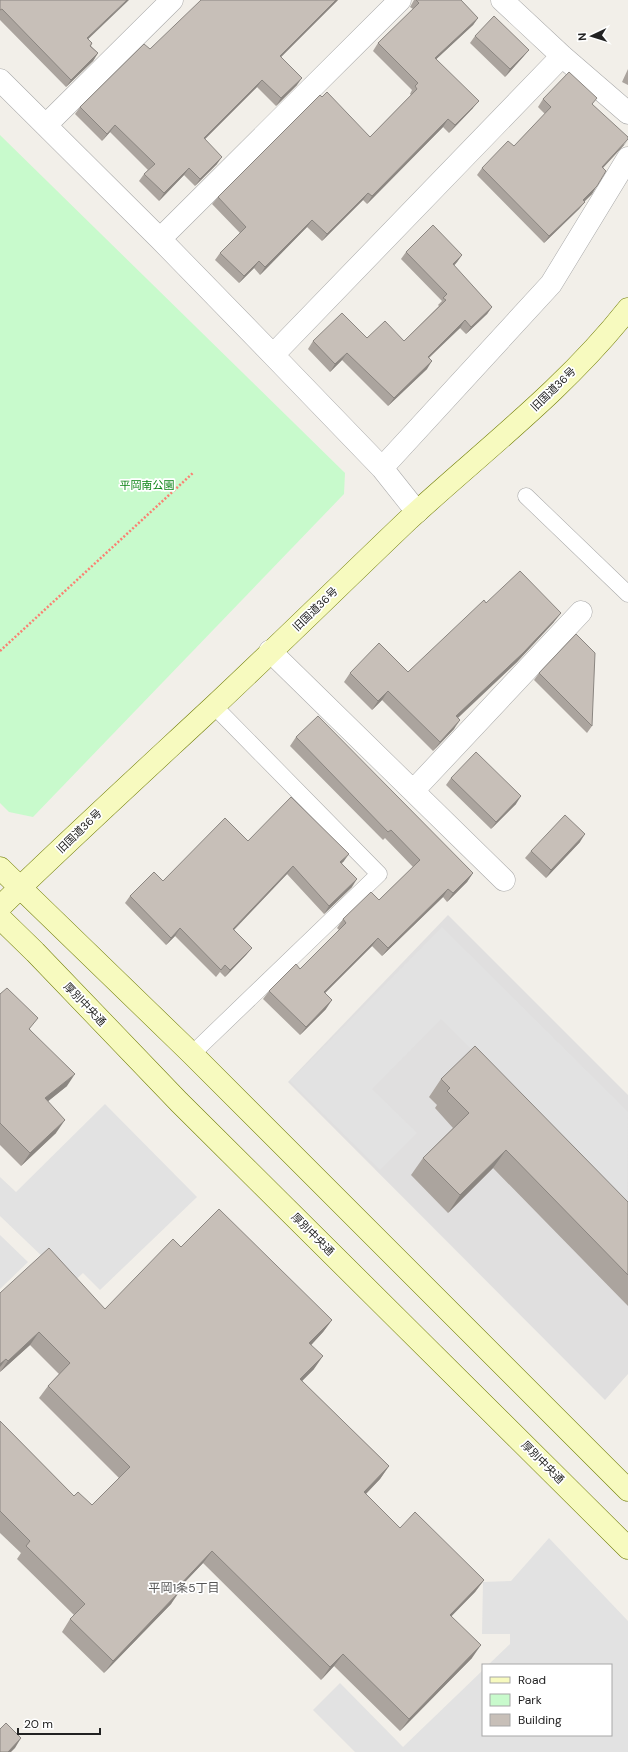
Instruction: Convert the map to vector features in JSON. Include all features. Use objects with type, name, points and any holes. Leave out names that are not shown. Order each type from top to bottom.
[{"type":"main road","name":"旧国道36号","points":[[0,907],[85,825],[214,706],[417,512],[558,386],[595,348],[628,308]]},
{"type":"main road","points":[[0,868],[192,1054],[628,1490]]},
{"type":"main road","name":"厚別中央通","points":[[0,918],[35,952],[179,1102],[628,1548]]},
{"type":"street","points":[[46,125],[172,0]]},
{"type":"street","points":[[160,239],[400,0]]},
{"type":"street","points":[[502,0],[562,56],[628,113]]},
{"type":"street","points":[[273,355],[562,56]]},
{"type":"street","points":[[0,80],[160,239],[273,355],[382,468],[417,512]]},
{"type":"street","points":[[382,468],[551,284],[628,158]]},
{"type":"street","points":[[413,791],[581,612]]},
{"type":"street","points":[[270,652],[504,880]]},
{"type":"lane","points":[[526,496],[628,594]]},
{"type":"lane","points":[[192,1054],[379,874],[214,706]]},
{"type":"path","points":[[0,651],[194,472]]},
{"type":"shaded area","points":[[448,915],[628,1095],[628,1374],[605,1400],[288,1082]]},
{"type":"shaded area","points":[[442,927],[628,1112],[627,1205],[441,1019],[372,1089],[417,1133],[380,1170],[290,1081]]},
{"type":"shaded area","points":[[105,1104],[197,1197],[100,1290],[83,1273],[71,1284],[0,1216],[0,1177],[16,1192]]},
{"type":"shaded area","points":[[0,1235],[28,1262],[0,1289]]},
{"type":"shaded area","points":[[549,1538],[628,1621],[628,1752],[355,1752],[313,1710],[340,1683],[403,1747],[482,1671],[482,1736],[612,1736],[612,1664],[489,1664],[510,1644],[510,1634],[482,1634],[483,1582],[511,1581]]},
{"type":"green space","name":"平岡南公園","points":[[0,135],[345,473],[344,494],[33,817],[9,812],[0,803]]},
{"type":"building","points":[[0,0],[127,0],[87,38],[92,43],[90,46],[98,53],[71,80],[2,9],[0,10]]},
{"type":"building","points":[[201,0],[336,0],[280,56],[302,78],[281,98],[262,80],[204,138],[222,157],[200,179],[189,168],[164,193],[144,174],[155,164],[115,125],[107,134],[80,107],[144,44],[150,49]]},
{"type":"building","points":[[416,0],[461,0],[478,18],[435,58],[479,101],[455,125],[448,119],[372,196],[368,193],[327,234],[312,220],[265,267],[259,261],[244,276],[220,253],[246,227],[218,197],[320,95],[322,97],[327,92],[370,137],[417,89],[415,86],[418,83],[378,43],[419,3]]},
{"type":"building","points":[[494,16],[529,50],[510,69],[475,36]]},
{"type":"building","points":[[569,72],[597,98],[592,104],[628,137],[628,139],[602,167],[606,171],[597,186],[583,200],[585,202],[549,236],[482,168],[508,141],[514,146],[551,107],[543,99]]},
{"type":"building","points":[[433,225],[462,255],[453,264],[492,307],[471,327],[465,320],[428,357],[432,361],[394,398],[347,353],[335,364],[313,341],[342,313],[367,338],[385,321],[404,341],[446,300],[443,298],[447,294],[406,252]]},
{"type":"building","points":[[520,571],[561,613],[523,653],[456,716],[460,720],[440,742],[388,691],[378,701],[350,673],[379,643],[408,672],[484,600],[486,603]]},
{"type":"building","points":[[576,634],[595,653],[592,726],[539,673]]},
{"type":"building","points":[[318,716],[473,873],[453,893],[448,889],[388,948],[378,938],[324,992],[332,1000],[306,1027],[269,991],[296,964],[300,969],[346,923],[343,919],[371,892],[379,900],[420,860],[391,830],[388,832],[296,737]]},
{"type":"building","points":[[476,752],[521,796],[496,822],[451,778]]},
{"type":"building","points":[[291,797],[349,854],[340,862],[357,879],[329,906],[293,866],[233,929],[252,948],[230,970],[225,965],[221,970],[180,928],[171,938],[130,896],[154,872],[163,881],[225,818],[248,841]]},
{"type":"building","points":[[565,815],[585,834],[551,870],[531,851]]},
{"type":"building","points":[[7,988],[38,1018],[29,1029],[75,1074],[45,1098],[65,1120],[30,1153],[0,1123],[0,994]]},
{"type":"building","points":[[475,1046],[628,1202],[628,1275],[506,1150],[460,1195],[423,1158],[469,1113],[447,1091],[450,1088],[441,1079]]},
{"type":"building","points":[[219,1209],[332,1320],[309,1343],[323,1356],[300,1379],[389,1466],[364,1492],[400,1528],[415,1512],[484,1580],[450,1615],[481,1645],[409,1719],[343,1654],[330,1667],[212,1551],[177,1588],[180,1591],[113,1661],[70,1619],[85,1604],[26,1546],[30,1541],[0,1511],[0,1421],[74,1496],[78,1492],[92,1505],[130,1467],[48,1386],[70,1363],[39,1332],[8,1361],[6,1359],[0,1364],[0,1293],[49,1248],[105,1309],[173,1239],[181,1247]]},
{"type":"building","points":[[6,1723],[21,1738],[8,1752],[0,1752],[0,1729]]},
{"type":"district","name":"平岡1条5丁目","points":[[184,1588]]}]
